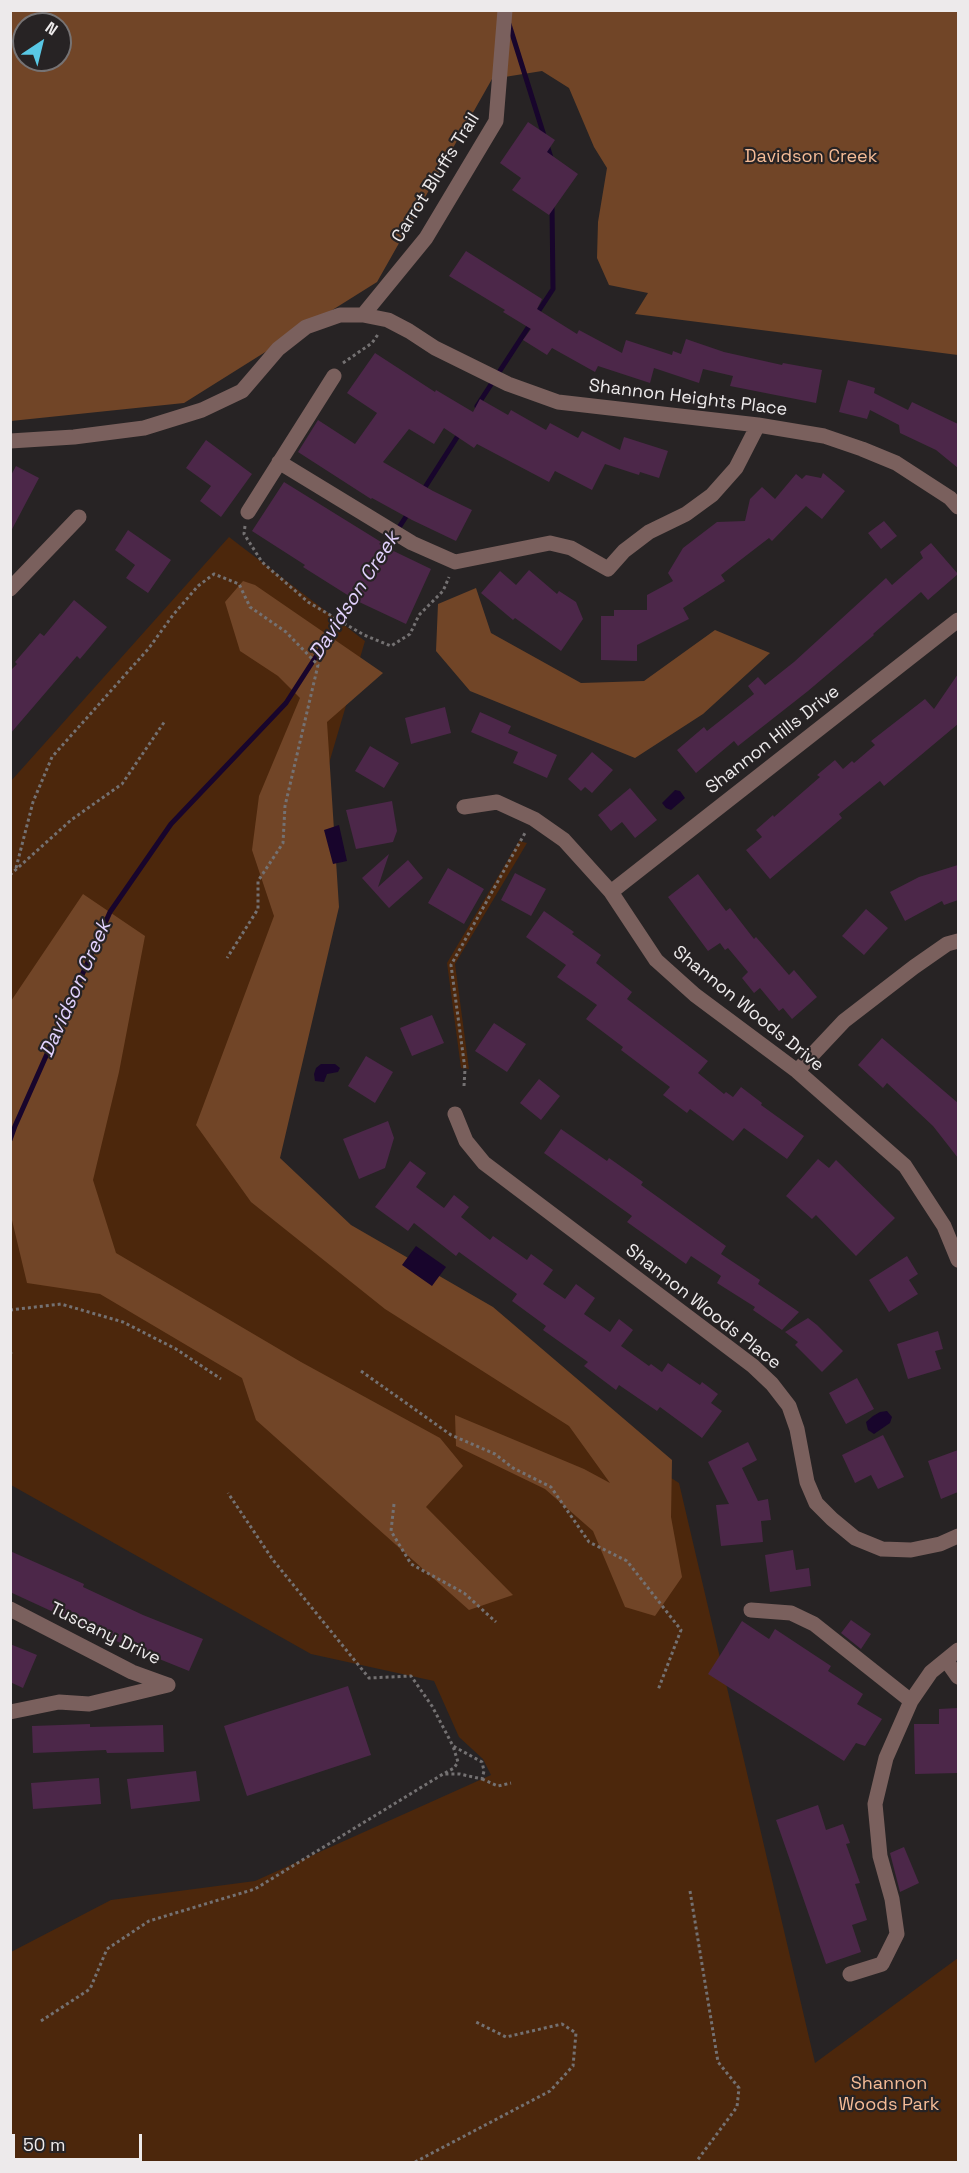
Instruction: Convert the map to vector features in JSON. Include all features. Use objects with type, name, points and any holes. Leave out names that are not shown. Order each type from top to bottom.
[{"type":"street","name":"Carrot Bluffs Trail","points":[[363,315],[426,237],[496,122],[505,10]]},
{"type":"street","name":"Shannon Heights Place","points":[[10,441],[74,437],[144,428],[202,410],[242,391],[278,349],[306,327],[340,315],[363,315],[388,320],[435,348],[507,384],[558,402],[758,425],[824,436],[896,463],[950,498],[958,507]]},
{"type":"street","points":[[248,512],[334,376]]},
{"type":"street","points":[[279,462],[412,543],[455,562],[550,543],[571,548],[608,569],[624,551],[649,532],[686,514],[712,495],[736,468],[758,425]]},
{"type":"street","points":[[10,589],[79,517]]},
{"type":"street","name":"Shannon Hills Drive","points":[[611,892],[958,620]]},
{"type":"street","name":"Shannon Woods Drive","points":[[464,807],[497,802],[534,819],[564,840],[611,892],[656,960],[695,995],[797,1071],[905,1166],[944,1226],[958,1260]]},
{"type":"street","points":[[797,1071],[844,1021],[914,967],[947,944],[958,941]]},
{"type":"street","name":"Shannon Woods Place","points":[[455,1114],[466,1140],[484,1163],[753,1366],[772,1384],[789,1406],[807,1482],[816,1503],[832,1519],[855,1538],[882,1549],[911,1550],[940,1544],[958,1536]]},
{"type":"street","name":"Tuscany Drive","points":[[10,1609],[132,1672],[168,1685],[89,1704],[59,1702],[10,1712]]},
{"type":"street","points":[[751,1610],[791,1613],[814,1624],[910,1701]]},
{"type":"street","points":[[850,1974],[882,1964],[897,1934],[892,1899],[880,1856],[875,1804],[886,1758],[910,1701],[931,1672],[952,1655],[958,1677]]},
{"type":"path","points":[[345,360],[372,343],[382,329]]},
{"type":"path","points":[[248,512],[244,534],[262,562],[308,602],[364,635],[392,646],[410,634],[419,615],[443,591],[455,562]]},
{"type":"path","points":[[16,868],[33,802],[52,757],[149,648],[198,586],[214,574],[239,584],[250,607],[286,632],[318,665],[285,806],[284,843],[258,880],[258,909],[227,958]]},
{"type":"path","points":[[10,874],[71,820],[122,784],[165,721]]},
{"type":"path","points":[[464,1086],[465,1069],[451,965],[525,833]]},
{"type":"path","points":[[10,1310],[61,1304],[123,1322],[176,1349],[221,1379]]},
{"type":"path","points":[[361,1371],[451,1435],[495,1454],[513,1468],[551,1487],[590,1542],[627,1561],[681,1630],[658,1690]]},
{"type":"path","points":[[41,2021],[90,1989],[107,1949],[149,1921],[255,1889],[454,1768],[458,1762],[453,1746],[432,1706],[411,1676],[369,1678],[273,1560],[228,1492]]},
{"type":"path","points":[[394,1503],[391,1532],[411,1564],[464,1593],[496,1622]]},
{"type":"path","points":[[453,1746],[482,1762],[482,1779]]},
{"type":"path","points":[[443,1774],[460,1774],[482,1779],[498,1786],[511,1783]]},
{"type":"path","points":[[690,1891],[718,2062],[739,2088],[737,2107],[696,2163]]},
{"type":"path","points":[[415,2163],[550,2091],[573,2067],[576,2033],[561,2024],[506,2037],[476,2022]]},
{"type":"green space","points":[[10,11],[958,11],[958,355],[635,314],[648,293],[609,285],[597,258],[598,222],[607,168],[594,147],[569,88],[542,71],[492,79],[377,282],[184,403],[11,421]]},
{"type":"green space","name":"Shannon Woods Park","points":[[229,537],[365,641],[221,1130],[363,1281],[679,1483],[815,2063],[958,1958],[958,2162],[11,2162],[11,1952],[111,1900],[255,1881],[491,1775],[483,1759],[459,1737],[434,1681],[311,1654],[11,1485],[11,781]]},
{"type":"green space","points":[[243,581],[255,585],[383,673],[327,722],[339,907],[280,1158],[351,1225],[493,1307],[672,1460],[671,1517],[682,1577],[655,1616],[625,1607],[593,1531],[545,1489],[456,1446],[455,1415],[584,1469],[610,1483],[569,1426],[385,1309],[251,1202],[196,1125],[274,916],[252,850],[259,796],[300,698],[278,676],[240,651],[225,602]]},
{"type":"green space","points":[[476,588],[491,633],[581,683],[644,681],[715,630],[770,653],[703,714],[635,758],[470,691],[436,651],[438,604]]},
{"type":"green space","points":[[519,841],[527,843],[455,964],[469,1069],[461,1068],[447,963]]},
{"type":"green space","points":[[83,894],[145,936],[119,1072],[93,1180],[116,1253],[301,1362],[440,1438],[463,1466],[426,1507],[513,1595],[469,1610],[256,1420],[242,1378],[100,1294],[27,1283],[11,1216],[11,1001]]},
{"type":"shaded area","points":[[675,790],[680,791],[685,798],[671,810],[662,803]]},
{"type":"shaded area","points":[[339,825],[347,861],[333,864],[324,830]]},
{"type":"shaded area","points":[[321,1064],[335,1064],[340,1068],[338,1072],[327,1074],[324,1082],[315,1081],[316,1068]]},
{"type":"shaded area","points":[[416,1246],[446,1267],[432,1286],[402,1265]]},
{"type":"shaded area","points":[[887,1411],[892,1417],[890,1423],[874,1434],[868,1430],[866,1422],[880,1412]]},
{"type":"building","points":[[528,122],[555,140],[547,152],[578,174],[549,215],[512,190],[521,178],[500,163]]},
{"type":"building","points":[[466,251],[542,299],[537,309],[577,334],[579,330],[622,353],[626,340],[672,355],[673,351],[681,354],[686,339],[724,352],[782,365],[783,363],[822,370],[816,403],[730,386],[733,376],[703,369],[699,383],[654,368],[650,383],[598,366],[595,372],[552,348],[547,355],[523,340],[531,329],[503,312],[505,310],[449,276]]},
{"type":"building","points":[[375,353],[435,392],[436,390],[473,412],[480,399],[508,415],[511,410],[546,430],[550,423],[578,438],[582,431],[620,450],[624,437],[668,451],[659,478],[640,472],[639,475],[605,464],[592,490],[555,471],[549,482],[477,444],[474,448],[444,428],[434,444],[409,429],[383,462],[472,510],[456,541],[371,499],[298,452],[318,420],[355,444],[377,413],[347,393]]},
{"type":"building","points":[[848,380],[875,388],[874,393],[908,410],[912,402],[958,424],[958,468],[936,450],[900,433],[899,425],[870,410],[867,419],[839,412]]},
{"type":"building","points":[[206,440],[252,474],[221,517],[200,501],[211,486],[186,468]]},
{"type":"building","points":[[16,466],[39,478],[10,533],[10,477]]},
{"type":"building","points":[[823,473],[845,491],[822,519],[806,506],[772,541],[769,538],[721,575],[725,581],[683,608],[689,619],[637,645],[637,661],[601,660],[601,616],[614,616],[614,610],[647,610],[647,595],[673,581],[668,573],[683,548],[717,522],[745,521],[750,499],[762,487],[775,499],[796,474],[802,479],[806,475],[821,478]]},
{"type":"building","points":[[284,482],[381,542],[379,544],[431,569],[406,624],[357,601],[252,531]]},
{"type":"building","points":[[884,521],[897,536],[881,549],[868,533]]},
{"type":"building","points":[[128,530],[171,560],[148,593],[126,578],[135,565],[115,550]]},
{"type":"building","points":[[931,543],[958,574],[928,600],[921,592],[808,691],[738,746],[734,741],[696,773],[677,750],[704,727],[707,731],[754,694],[748,686],[758,677],[765,685],[794,662],[886,578],[892,585],[923,558],[920,552]]},
{"type":"building","points":[[529,570],[557,594],[559,591],[576,602],[583,619],[561,651],[515,618],[513,620],[481,593],[500,571],[516,585]]},
{"type":"building","points":[[74,600],[107,627],[80,659],[77,656],[10,734],[10,671],[40,633],[44,636]]},
{"type":"building","points":[[958,674],[958,724],[884,786],[880,781],[839,814],[842,818],[770,879],[746,850],[762,837],[756,830],[820,777],[817,775],[835,760],[843,769],[852,761],[854,763],[875,745],[871,741],[925,699],[934,709]]},
{"type":"building","points":[[445,707],[451,733],[411,744],[405,718]]},
{"type":"building","points":[[480,712],[511,726],[508,733],[557,755],[547,778],[513,763],[518,752],[471,732]]},
{"type":"building","points":[[370,746],[399,763],[384,788],[355,771]]},
{"type":"building","points":[[592,752],[613,770],[592,793],[585,787],[581,791],[568,779]]},
{"type":"building","points":[[630,788],[657,820],[635,838],[622,822],[611,831],[598,815]]},
{"type":"building","points":[[392,801],[397,831],[393,842],[356,849],[346,810]]},
{"type":"building","points":[[389,854],[378,887],[408,860],[423,878],[389,908],[362,878]]},
{"type":"building","points":[[958,865],[958,900],[944,905],[942,901],[905,921],[890,892],[919,877]]},
{"type":"building","points":[[448,868],[484,889],[464,924],[428,903]]},
{"type":"building","points":[[515,873],[546,889],[531,916],[501,900]]},
{"type":"building","points":[[698,874],[726,911],[730,908],[754,939],[756,937],[789,975],[794,970],[817,997],[792,1019],[783,1008],[779,1011],[760,988],[754,993],[742,978],[748,972],[728,948],[725,950],[720,943],[708,951],[668,897]]},
{"type":"building","points":[[866,909],[888,928],[864,955],[842,936]]},
{"type":"building","points":[[544,911],[601,955],[596,963],[632,992],[627,999],[708,1061],[698,1073],[724,1094],[726,1092],[733,1097],[741,1087],[762,1103],[761,1105],[804,1136],[787,1159],[744,1128],[733,1141],[690,1109],[687,1113],[663,1095],[670,1087],[621,1050],[623,1047],[586,1019],[597,1005],[557,977],[566,965],[526,937]]},
{"type":"building","points":[[432,1015],[444,1043],[412,1056],[400,1028]]},
{"type":"building","points":[[494,1023],[526,1044],[507,1072],[475,1051]]},
{"type":"building","points":[[882,1038],[958,1103],[958,1158],[933,1126],[887,1083],[883,1088],[858,1065]]},
{"type":"building","points":[[366,1056],[393,1072],[375,1103],[348,1086]]},
{"type":"building","points":[[539,1079],[560,1096],[541,1120],[520,1103]]},
{"type":"building","points":[[388,1121],[394,1138],[385,1168],[359,1179],[343,1139]]},
{"type":"building","points":[[561,1129],[607,1161],[609,1158],[643,1182],[641,1185],[726,1246],[721,1254],[760,1280],[758,1284],[799,1312],[782,1330],[753,1310],[755,1307],[717,1283],[721,1276],[691,1256],[686,1264],[627,1222],[632,1216],[544,1153]]},
{"type":"building","points":[[818,1159],[829,1168],[836,1160],[895,1218],[856,1256],[816,1215],[812,1219],[786,1196]]},
{"type":"building","points":[[410,1161],[426,1173],[416,1187],[444,1208],[454,1195],[469,1207],[461,1217],[490,1240],[493,1236],[527,1260],[531,1254],[553,1270],[543,1284],[565,1299],[576,1284],[595,1298],[584,1314],[610,1332],[619,1319],[633,1330],[621,1346],[649,1366],[651,1364],[662,1372],[668,1363],[700,1385],[702,1382],[718,1394],[711,1403],[722,1411],[702,1438],[660,1407],[657,1411],[619,1385],[616,1390],[584,1366],[588,1362],[543,1330],[546,1326],[512,1301],[517,1294],[459,1252],[456,1256],[414,1223],[408,1231],[375,1207]]},
{"type":"building","points":[[907,1256],[918,1274],[909,1280],[918,1294],[889,1312],[869,1280]]},
{"type":"building","points":[[808,1318],[843,1351],[822,1372],[795,1345],[798,1342],[785,1332]]},
{"type":"building","points":[[938,1331],[943,1349],[935,1351],[941,1369],[908,1379],[897,1344]]},
{"type":"building","points":[[857,1378],[874,1409],[846,1424],[829,1393]]},
{"type":"building","points":[[883,1435],[904,1477],[878,1489],[871,1475],[855,1483],[842,1455]]},
{"type":"building","points":[[748,1442],[757,1460],[742,1468],[758,1501],[768,1499],[771,1520],[761,1521],[763,1542],[721,1546],[716,1505],[729,1504],[708,1462]]},
{"type":"building","points":[[958,1450],[958,1492],[941,1499],[928,1461]]},
{"type":"building","points":[[793,1550],[796,1570],[809,1568],[811,1586],[770,1592],[765,1555]]},
{"type":"building","points":[[10,1551],[84,1584],[83,1587],[143,1615],[203,1639],[189,1671],[127,1646],[10,1592]]},
{"type":"building","points":[[851,1620],[871,1634],[861,1649],[841,1633]]},
{"type":"building","points":[[742,1621],[769,1639],[775,1629],[831,1666],[828,1671],[863,1694],[857,1704],[882,1719],[865,1746],[856,1743],[844,1761],[708,1674]]},
{"type":"building","points":[[10,1644],[37,1655],[23,1688],[10,1682]]},
{"type":"building","points":[[348,1686],[371,1755],[247,1796],[224,1726]]},
{"type":"building","points":[[958,1708],[958,1773],[915,1774],[914,1724],[939,1724],[939,1709]]},
{"type":"building","points":[[90,1724],[90,1727],[163,1725],[164,1752],[107,1753],[106,1750],[33,1753],[32,1726]]},
{"type":"building","points":[[196,1771],[200,1801],[131,1809],[127,1779]]},
{"type":"building","points":[[99,1778],[101,1804],[33,1809],[31,1783]]},
{"type":"building","points":[[818,1805],[826,1830],[843,1824],[850,1843],[846,1844],[860,1883],[855,1884],[867,1920],[852,1925],[861,1952],[826,1964],[776,1820]]},
{"type":"building","points":[[904,1847],[919,1883],[900,1892],[890,1853]]},
{"type":"waterway","name":"Davidson Creek","points":[[509,24],[552,161]]},
{"type":"waterway","name":"Davidson Creek","points":[[536,315],[553,289],[552,206]]},
{"type":"waterway","name":"Davidson Creek","points":[[477,406],[531,323]]},
{"type":"waterway","name":"Davidson Creek","points":[[422,492],[461,431]]},
{"type":"waterway","name":"Davidson Creek","points":[[383,552],[409,512]]},
{"type":"waterway","name":"Davidson Creek","points":[[10,1140],[110,912],[171,824],[286,703],[357,593]]}]
